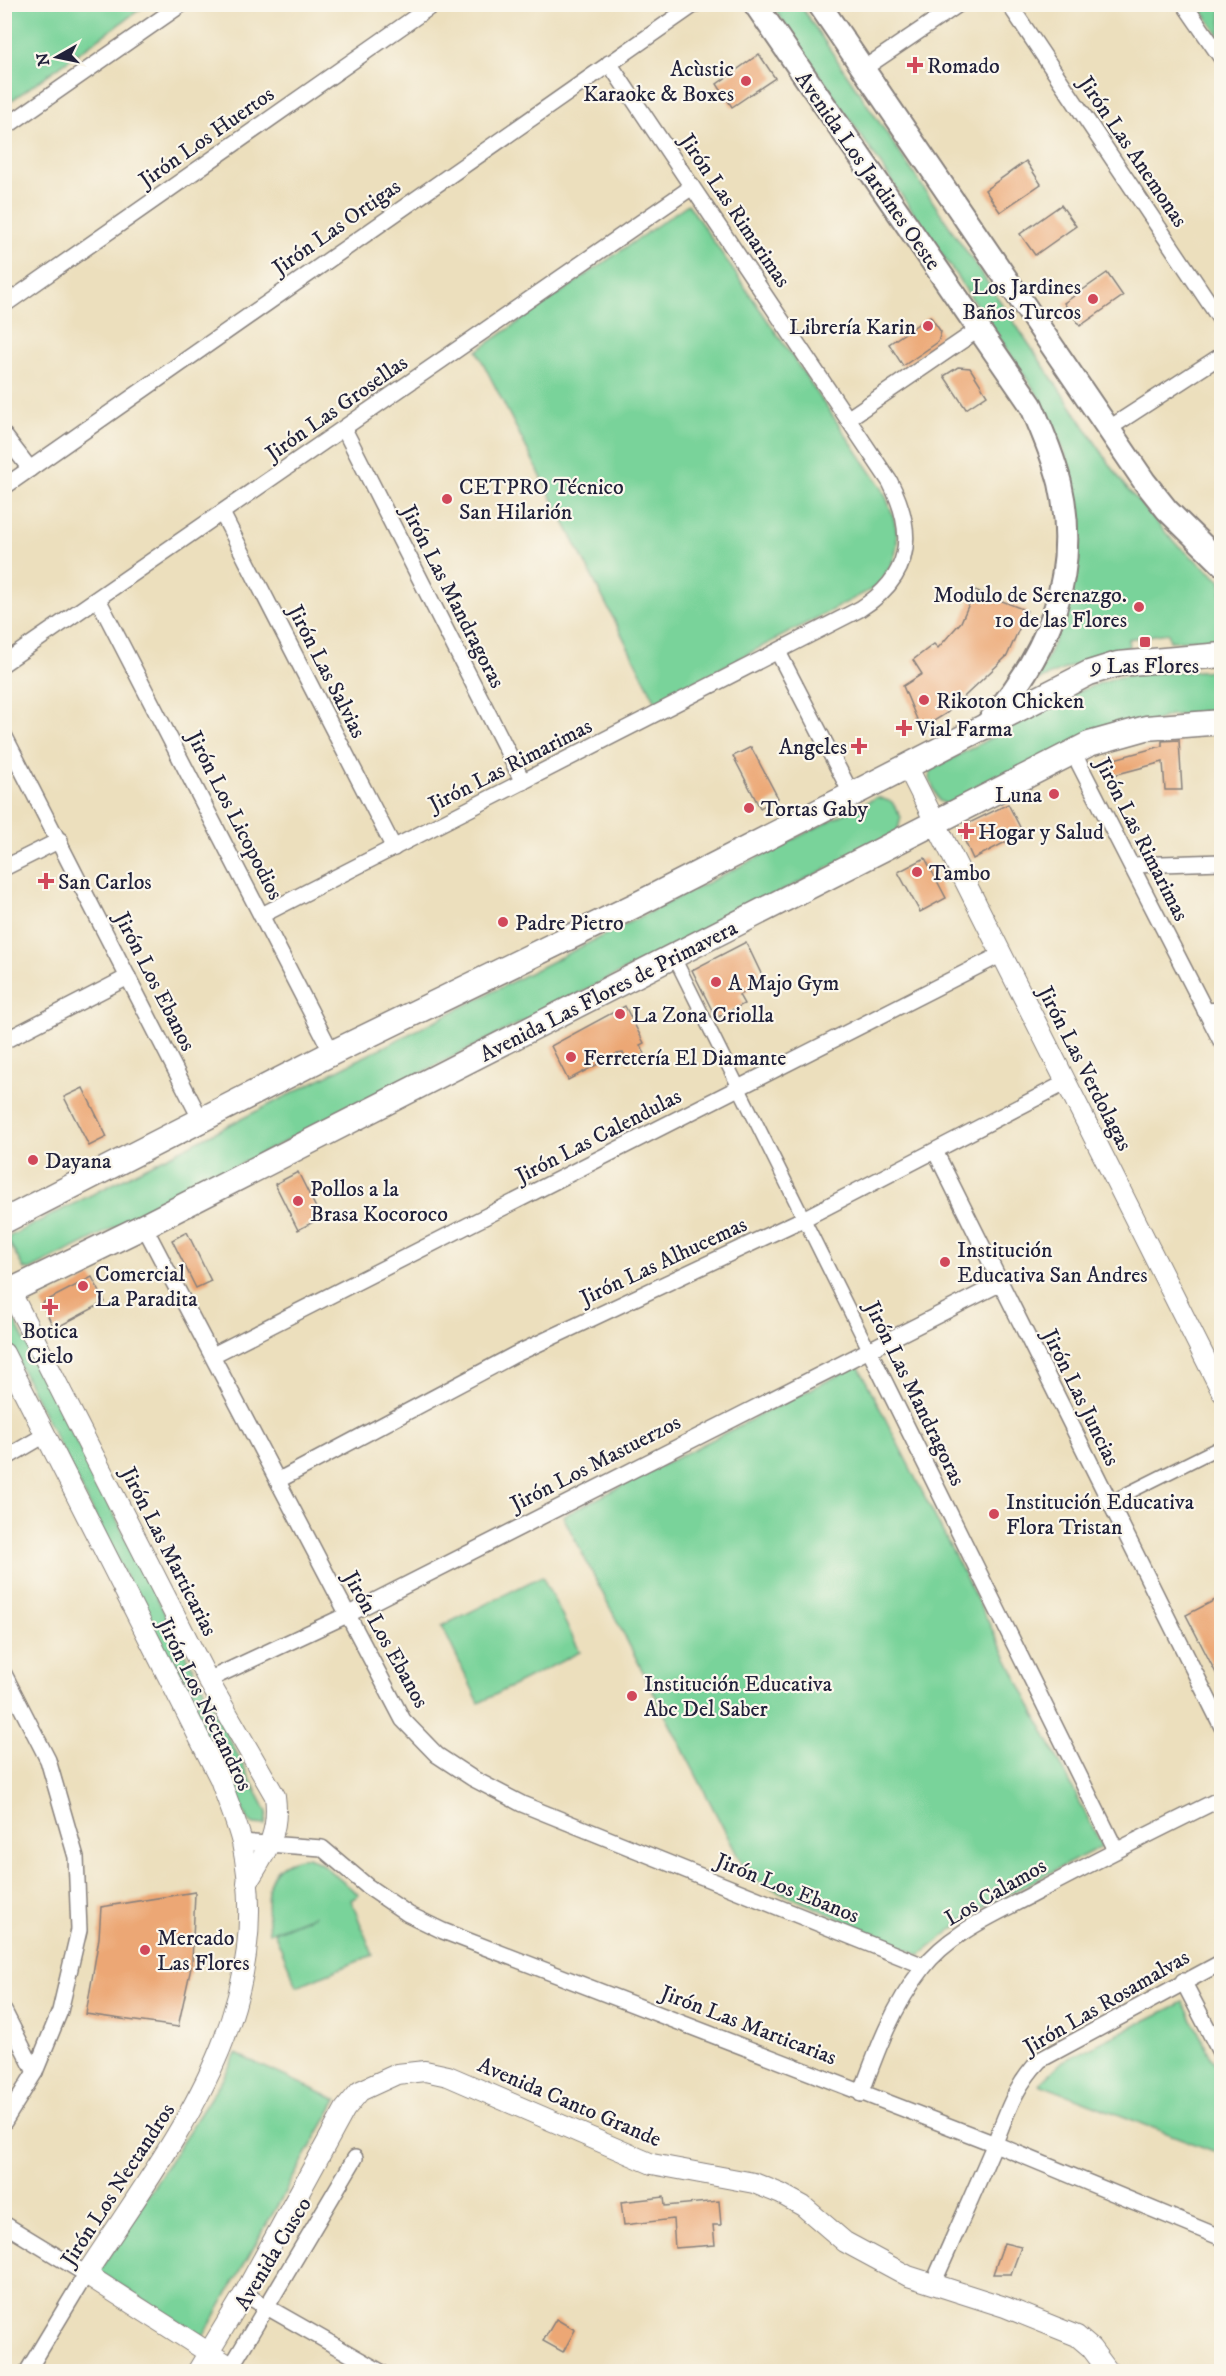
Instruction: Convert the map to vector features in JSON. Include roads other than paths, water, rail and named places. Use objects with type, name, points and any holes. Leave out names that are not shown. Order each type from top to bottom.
[{"type":"main road","name":"Avenida Los Jardines Oeste","points":[[755,4],[1031,405],[1048,446],[1065,513],[1067,547],[1063,582],[1046,635],[1031,666],[1014,692],[986,724]]},
{"type":"main road","points":[[819,4],[1108,429],[1167,510],[1221,564]]},
{"type":"main road","points":[[4,1221],[332,1053],[640,903],[1089,673],[1118,664],[1221,655]]},
{"type":"main road","name":"Avenida Las Flores de Primavera","points":[[7,1288],[144,1226],[1073,752],[1113,735],[1146,728],[1221,722]]},
{"type":"street","points":[[4,128],[182,4]]},
{"type":"street","name":"Jirón Los Huertos","points":[[4,305],[434,4]]},
{"type":"street","name":"Jirón Las Ortigas","points":[[4,487],[695,4]]},
{"type":"street","points":[[863,69],[959,4]]},
{"type":"street","name":"Jirón Las Anemonas","points":[[1009,4],[1221,322]]},
{"type":"street","points":[[1184,4],[1221,59]]},
{"type":"street","name":"Jirón Las Rimarimas","points":[[262,915],[778,652],[880,596],[891,584],[904,555],[906,522],[901,503],[849,418],[609,63]]},
{"type":"street","name":"Jirón Las Grosellas","points":[[4,663],[692,186]]},
{"type":"street","points":[[849,418],[979,329]]},
{"type":"street","points":[[1108,429],[1221,355]]},
{"type":"street","name":"Jirón Las Mandragoras","points":[[344,429],[523,782]]},
{"type":"street","points":[[4,435],[30,469]]},
{"type":"street","name":"Jirón Las Salvias","points":[[222,513],[394,848]]},
{"type":"street","name":"Jirón Los Licopodios","points":[[98,599],[332,1053]]},
{"type":"street","points":[[778,652],[852,795]]},
{"type":"street","name":"Jirón Los Ebanos","points":[[4,735],[60,840],[201,1120]]},
{"type":"street","name":"Jirón Las Rimarimas","points":[[1073,752],[1221,1043]]},
{"type":"street","name":"Jirón Las Verdolagas","points":[[907,766],[1221,1392]]},
{"type":"street","points":[[4,868],[60,840]]},
{"type":"street","points":[[1132,865],[1221,862]]},
{"type":"street","name":"Jirón Las Calendulas","points":[[213,1355],[1002,954]]},
{"type":"street","name":"Jirón Las Mandragoras","points":[[674,957],[1116,1850]]},
{"type":"street","points":[[4,1041],[128,977]]},
{"type":"street","points":[[1205,1011],[1221,1010]]},
{"type":"street","name":"Jirón Las Alhucemas","points":[[279,1480],[514,1355],[805,1218],[1067,1082]]},
{"type":"street","name":"Jirón Las Juncias","points":[[935,1151],[1221,1727]]},
{"type":"street","name":"Jirón Los Ebanos","points":[[144,1226],[403,1720],[437,1755],[472,1778],[522,1804],[924,1966]]},
{"type":"street","name":"Jirón Los Mastuerzos","points":[[208,1680],[347,1615],[1001,1283]]},
{"type":"street","name":"Jirón Las Marticarias","points":[[7,1288],[208,1680],[275,1796],[277,1815],[270,1846],[247,1883]]},
{"type":"street","name":"Jirón Los Nectandros","points":[[4,1353],[220,1779],[241,1842],[247,1883],[248,1934],[244,1974],[223,2047],[195,2107],[86,2274],[27,2372]]},
{"type":"street","points":[[4,1459],[45,1435]]},
{"type":"street","points":[[1108,1503],[1221,1446]]},
{"type":"street","points":[[4,1674],[48,1760],[76,1857],[79,1930],[60,2011],[35,2072],[4,2122]]},
{"type":"street","name":"Los Calamos","points":[[861,2094],[884,2032],[924,1966],[950,1943],[987,1919],[1116,1850],[1221,1798]]},
{"type":"street","name":"Jirón Las Marticarias","points":[[241,1842],[270,1846],[322,1848],[367,1886],[408,1914],[434,1926],[861,2094],[995,2144],[1221,2238]]},
{"type":"street","name":"Jirón Las Rosamalvas","points":[[933,2284],[1023,2077],[1040,2060],[1221,1962]]},
{"type":"street","points":[[1184,1981],[1221,2056]]},
{"type":"street","points":[[4,2011],[35,2072]]},
{"type":"street","name":"Avenida Canto Grande","points":[[197,2372],[244,2294],[345,2109],[360,2091],[397,2074],[425,2071],[477,2088],[652,2164],[754,2183],[781,2194],[803,2206],[845,2242],[908,2277],[1005,2307],[1077,2336],[1091,2348],[1109,2372]]},
{"type":"street","name":"Avenida Cusco","points":[[230,2369],[355,2158]]},
{"type":"street","points":[[4,2224],[86,2274],[230,2369]]},
{"type":"street","points":[[244,2294],[381,2372]]},
{"type":"place","name":"Romado","points":[[915,65]]},
{"type":"place","name":"Acùstic Karaoke & Boxes","points":[[746,81]]},
{"type":"place","name":"Los Jardines Baños Turcos","points":[[1093,299]]},
{"type":"place","name":"Librería Karin","points":[[928,326]]},
{"type":"place","name":"CETPRO Técnico San Hilarión","points":[[447,499]]},
{"type":"place","name":"Modulo de Serenazgo. 10 de las Flores","points":[[1139,607]]},
{"type":"place","name":"9 Las Flores","points":[[1145,642]]},
{"type":"place","name":"Rikoton Chicken","points":[[924,700]]},
{"type":"place","name":"Vial Farma","points":[[904,728]]},
{"type":"place","name":"Angeles","points":[[859,746]]},
{"type":"place","name":"Luna","points":[[1054,794]]},
{"type":"place","name":"Tortas Gaby","points":[[749,808]]},
{"type":"place","name":"Hogar y Salud","points":[[966,831]]},
{"type":"place","name":"Tambo","points":[[917,872]]},
{"type":"place","name":"San Carlos","points":[[46,881]]},
{"type":"place","name":"Padre Pietro","points":[[503,922]]},
{"type":"place","name":"A Majo Gym","points":[[716,982]]},
{"type":"place","name":"La Zona Criolla","points":[[620,1014]]},
{"type":"place","name":"Ferretería El Diamante","points":[[571,1057]]},
{"type":"place","name":"Dayana","points":[[33,1160]]},
{"type":"place","name":"Pollos a la Brasa Kocoroco","points":[[298,1201]]},
{"type":"place","name":"Institución Educativa San Andres","points":[[945,1262]]},
{"type":"place","name":"Comercial La Paradita","points":[[83,1286]]},
{"type":"place","name":"Botica Cielo","points":[[50,1307]]},
{"type":"place","name":"Institución Educativa Flora Tristan","points":[[994,1514]]},
{"type":"place","name":"Institución Educativa Abc Del Saber","points":[[632,1696]]},
{"type":"place","name":"Mercado Las Flores","points":[[145,1950]]}]
